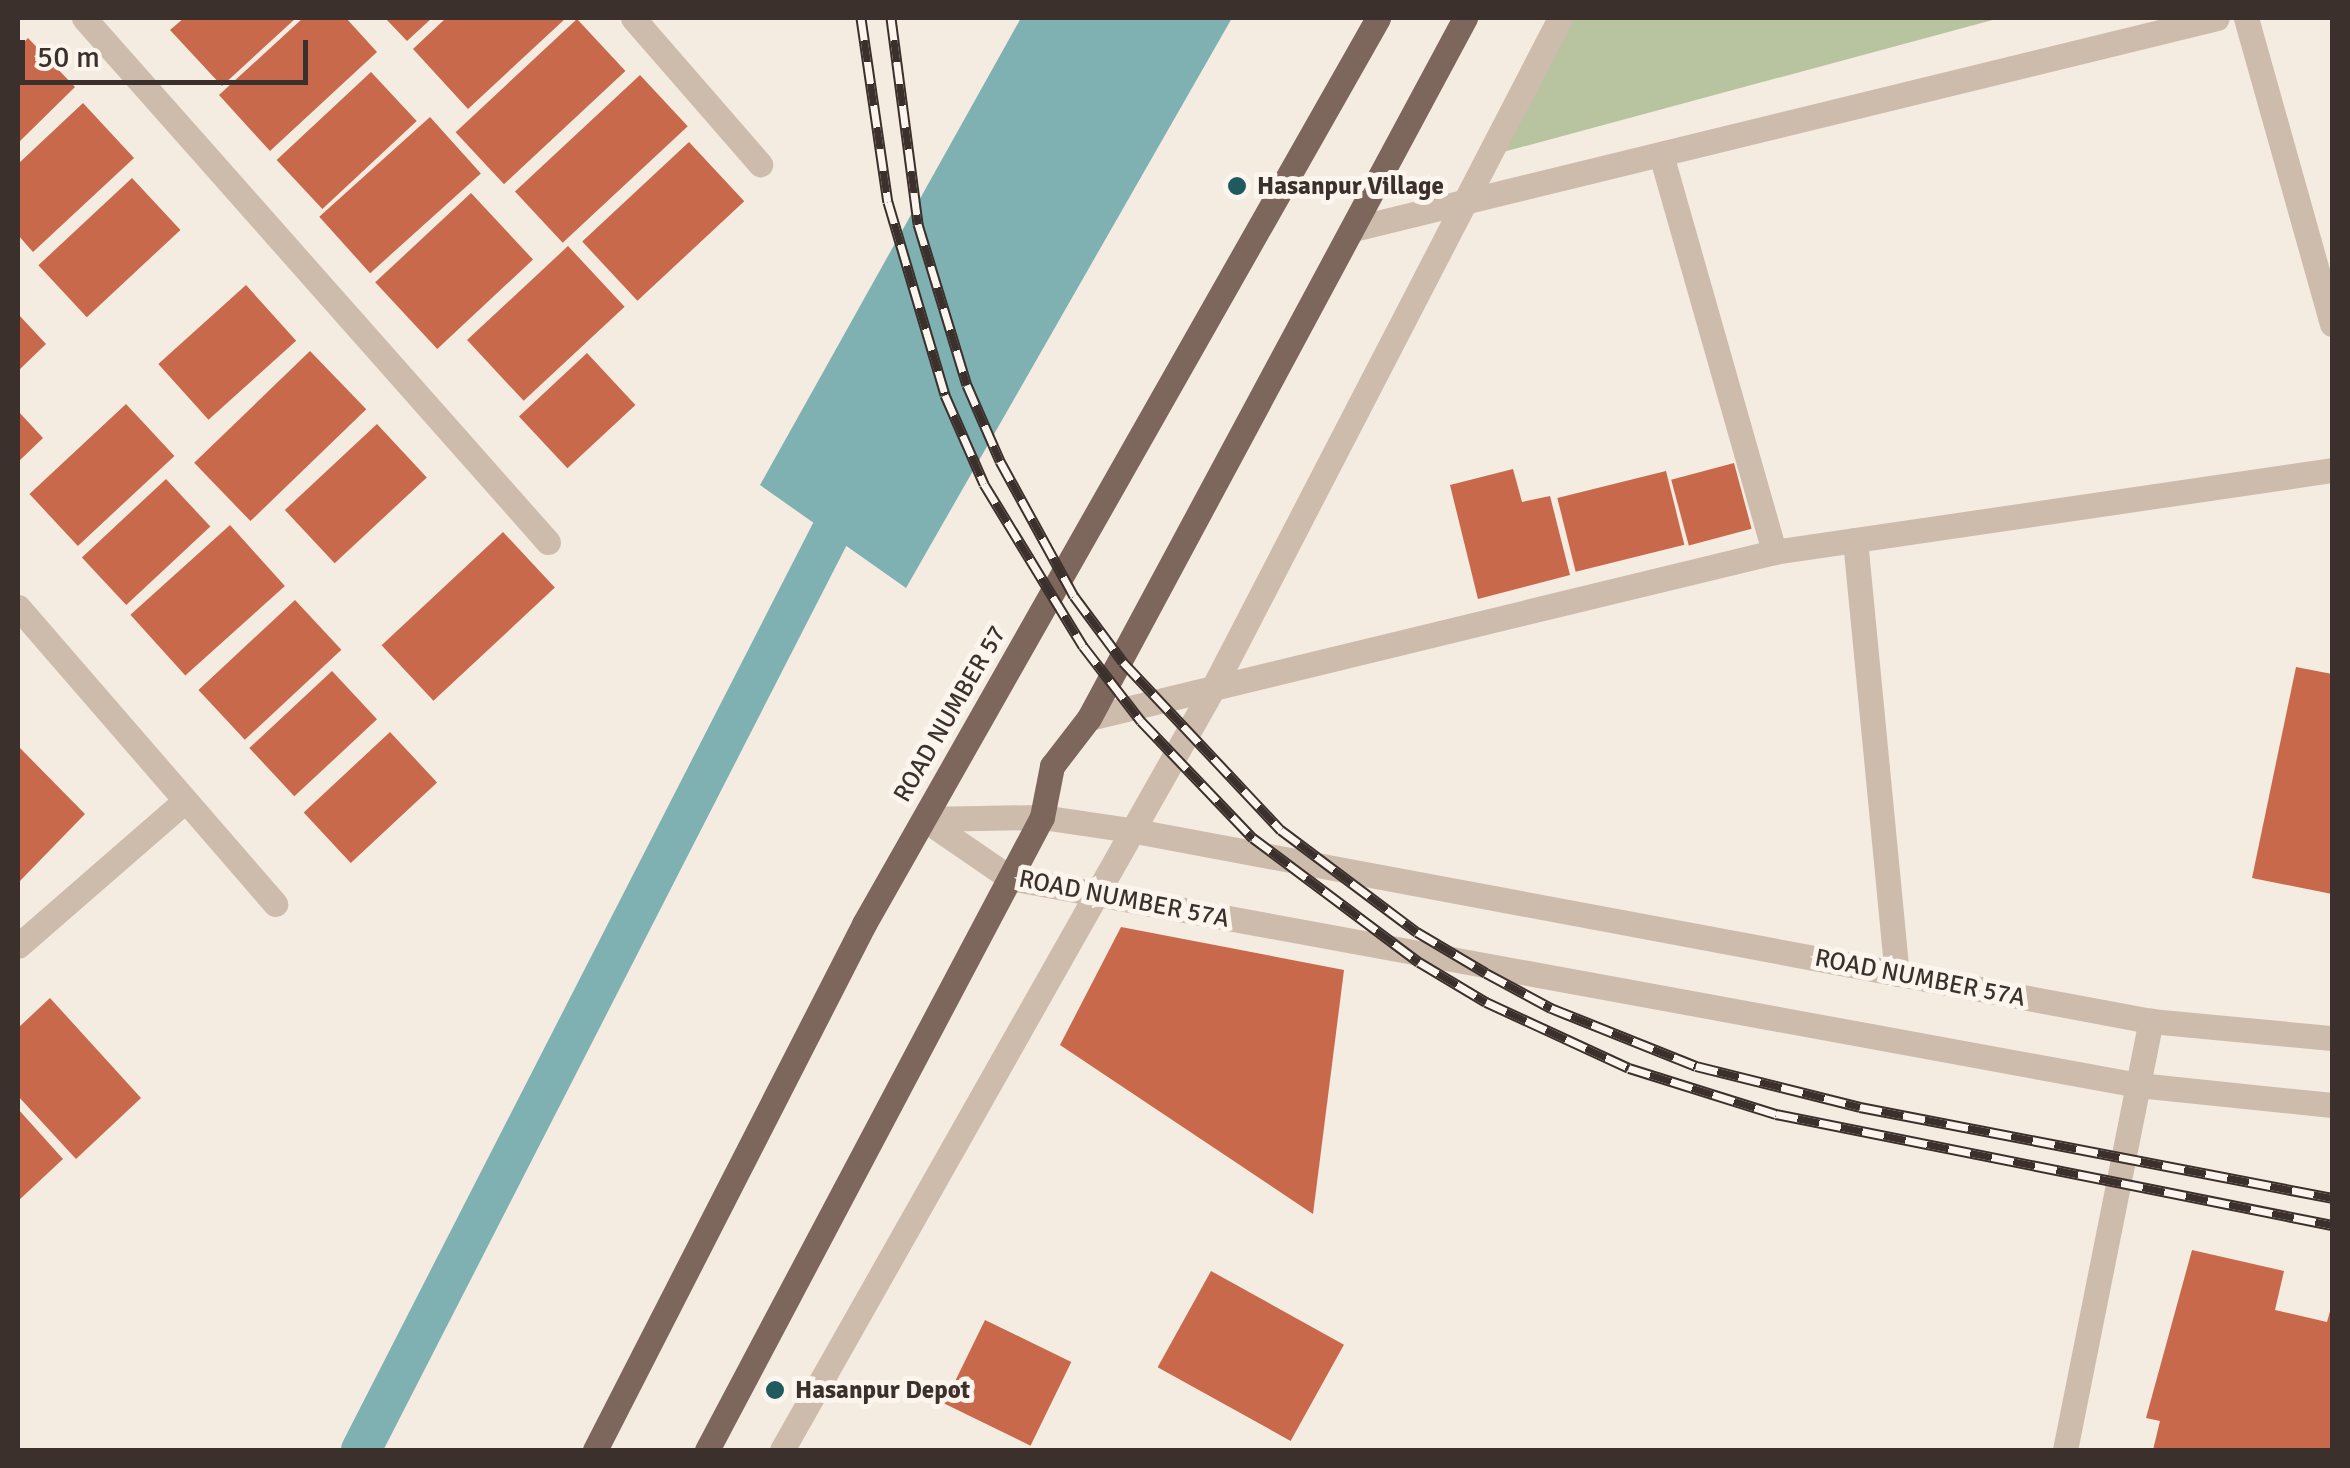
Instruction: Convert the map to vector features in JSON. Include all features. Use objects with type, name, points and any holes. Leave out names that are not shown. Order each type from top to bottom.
[{"type":"main road","name":"ROAD NUMBER 57","points":[[595,1450],[864,924],[1378,18]]},
{"type":"main road","points":[[706,1450],[1042,817],[1052,766],[1089,718],[1465,18]]},
{"type":"street","points":[[84,18],[548,542]]},
{"type":"street","points":[[632,18],[760,164]]},
{"type":"street","points":[[782,1450],[1212,690],[1460,203],[1560,18]]},
{"type":"street","points":[[1353,230],[1662,158],[2218,18]]},
{"type":"street","points":[[2246,18],[2332,324]]},
{"type":"street","points":[[1662,158],[1774,552]]},
{"type":"street","points":[[1089,718],[1774,552],[2332,470]]},
{"type":"street","points":[[1854,540],[1897,974]]},
{"type":"street","points":[[18,608],[275,904]]},
{"type":"street","points":[[18,946],[185,801]]},
{"type":"street","name":"ROAD NUMBER 57A","points":[[924,819],[1042,817],[1130,830],[2151,1021],[2332,1038]]},
{"type":"street","name":"ROAD NUMBER 57A","points":[[924,819],[1010,878],[2138,1085],[2332,1105]]},
{"type":"street","points":[[2064,1450],[2151,1021]]},
{"type":"green space","points":[[1564,18],[2000,18],[1481,158]]},
{"type":"water","points":[[1021,18],[1232,18],[906,588],[760,485]]},
{"type":"building","points":[[184,18],[296,18],[222,86],[170,30]]},
{"type":"building","points":[[303,18],[346,18],[377,52],[270,151],[219,95]]},
{"type":"building","points":[[385,18],[432,18],[407,41]]},
{"type":"building","points":[[446,18],[566,18],[468,109],[413,49]]},
{"type":"building","points":[[577,19],[625,71],[504,184],[456,132]]},
{"type":"building","points":[[28,38],[75,87],[18,143],[18,49]]},
{"type":"building","points":[[371,72],[417,121],[322,209],[277,160]]},
{"type":"building","points":[[640,75],[688,126],[563,243],[515,192]]},
{"type":"building","points":[[83,103],[134,158],[33,252],[18,235],[18,164]]},
{"type":"building","points":[[430,117],[481,173],[370,273],[319,217]]},
{"type":"building","points":[[689,142],[744,201],[637,301],[582,242]]},
{"type":"building","points":[[132,178],[180,230],[87,317],[38,265]]},
{"type":"building","points":[[471,193],[533,260],[437,349],[375,282]]},
{"type":"building","points":[[568,246],[625,307],[524,401],[467,340]]},
{"type":"building","points":[[246,285],[296,341],[208,420],[158,364]]},
{"type":"building","points":[[18,314],[46,344],[18,371]]},
{"type":"building","points":[[310,351],[366,409],[250,521],[194,463]]},
{"type":"building","points":[[587,353],[635,405],[567,468],[519,416]]},
{"type":"building","points":[[126,404],[174,456],[78,546],[29,494]]},
{"type":"building","points":[[18,411],[43,438],[18,462]]},
{"type":"building","points":[[377,424],[427,477],[335,563],[285,510]]},
{"type":"building","points":[[1734,463],[1752,529],[1689,546],[1671,480]]},
{"type":"building","points":[[1513,469],[1522,502],[1550,496],[1570,575],[1478,599],[1450,485]]},
{"type":"building","points":[[1666,471],[1684,545],[1576,572],[1557,498]]},
{"type":"building","points":[[166,479],[210,527],[126,605],[82,557]]},
{"type":"building","points":[[230,525],[285,586],[185,676],[130,615]]},
{"type":"building","points":[[503,532],[555,588],[433,701],[382,645]]},
{"type":"building","points":[[295,600],[341,650],[245,740],[198,690]]},
{"type":"building","points":[[2296,667],[2332,674],[2332,894],[2252,878]]},
{"type":"building","points":[[332,671],[377,719],[294,796],[249,748]]},
{"type":"building","points":[[390,732],[437,782],[351,863],[304,812]]},
{"type":"building","points":[[18,746],[85,814],[18,883]]},
{"type":"building","points":[[1121,927],[1344,970],[1313,1214],[1060,1045]]},
{"type":"building","points":[[50,998],[141,1098],[76,1159],[18,1096],[18,1028]]},
{"type":"building","points":[[18,1109],[63,1159],[18,1201]]},
{"type":"building","points":[[2192,1250],[2284,1271],[2275,1310],[2327,1322],[2332,1304],[2332,1450],[2153,1450],[2160,1421],[2146,1418]]},
{"type":"building","points":[[1211,1271],[1344,1345],[1291,1441],[1158,1367]]},
{"type":"building","points":[[985,1320],[1071,1362],[1031,1446],[944,1404]]},
{"type":"waterway","points":[[361,1450],[853,489]]},
{"type":"railway","points":[[861,18],[888,202],[945,395],[984,484],[1083,646],[1141,721],[1253,838],[1419,962],[1486,1002],[1629,1068],[1776,1114],[2332,1225]]},
{"type":"railway","points":[[891,18],[918,224],[967,385],[1000,461],[1074,596],[1123,662],[1281,830],[1417,932],[1486,973],[1551,1008],[1696,1066],[1860,1107],[2332,1198]]},
{"type":"place","name":"Hasanpur Village","points":[[1237,186]]},
{"type":"place","name":"Hasanpur Depot","points":[[775,1390]]}]
